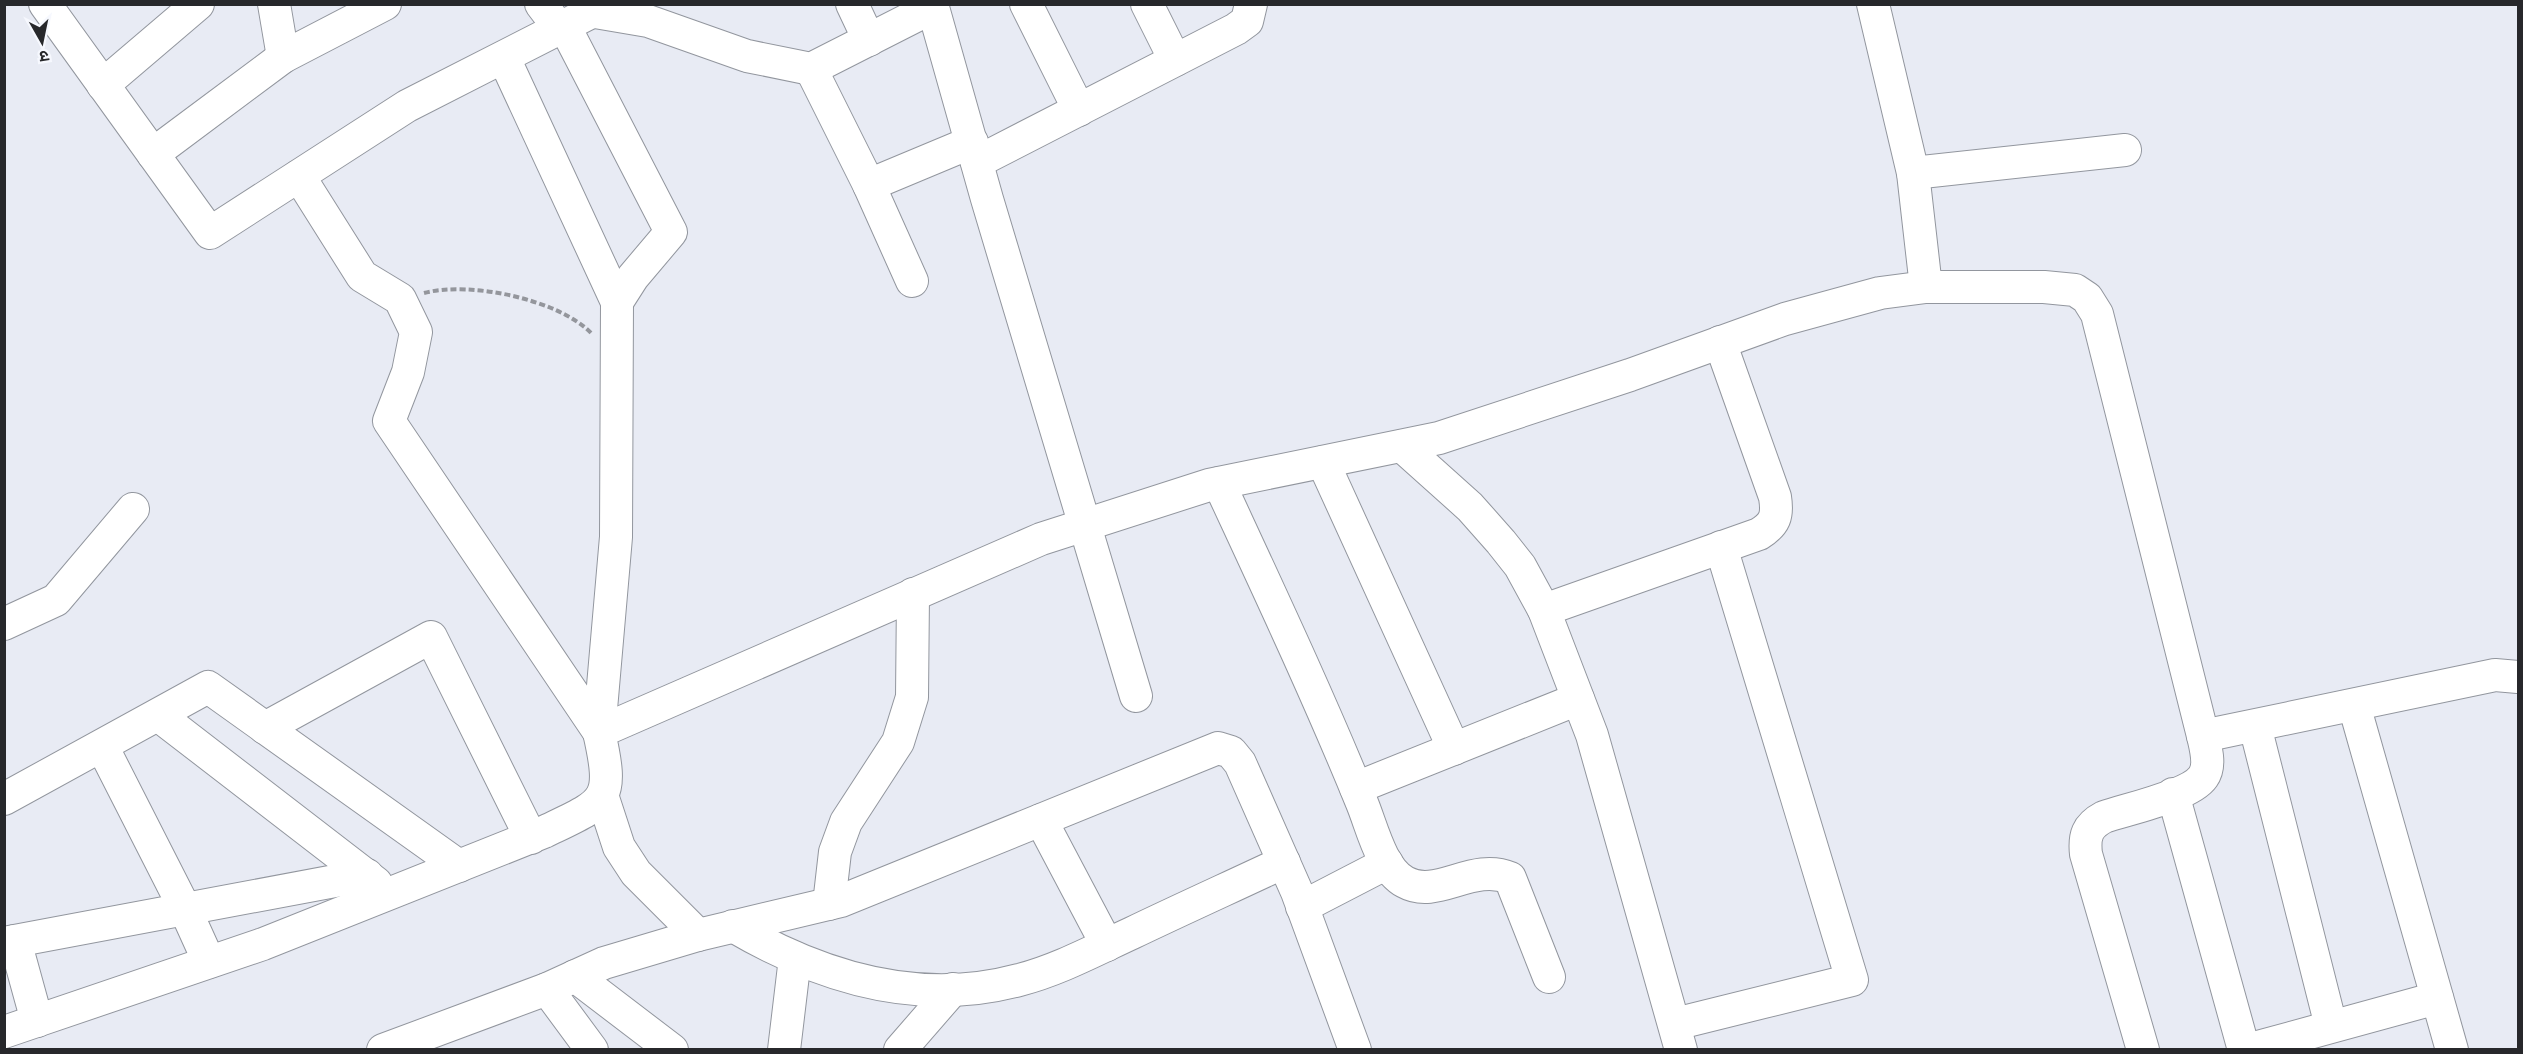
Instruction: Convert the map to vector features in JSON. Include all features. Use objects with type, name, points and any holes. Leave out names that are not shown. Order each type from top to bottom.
[{"type":"street","points":[[103,85],[198,4]]},
{"type":"street","points":[[274,4],[282,57]]},
{"type":"street","points":[[153,154],[282,57],[385,4]]},
{"type":"street","points":[[540,4],[562,28],[671,232],[633,277],[617,302]]},
{"type":"street","points":[[852,4],[869,40]]},
{"type":"street","points":[[1026,4],[1079,110]]},
{"type":"street","points":[[1147,4],[1175,60]]},
{"type":"street","points":[[869,185],[974,152],[1079,110],[1242,25],[1247,21],[1251,4]]},
{"type":"street","points":[[1874,4],[1913,173],[1926,286]]},
{"type":"street","points":[[50,6],[103,85],[210,233],[407,106],[601,8],[648,21],[747,56],[811,69],[932,6],[1136,696]]},
{"type":"street","points":[[37,1021],[10,942],[185,909],[378,884],[459,866],[588,811],[603,798],[607,788],[607,767],[599,732],[616,537],[617,302],[504,58]]},
{"type":"street","points":[[811,69],[869,185],[912,281]]},
{"type":"street","points":[[1913,173],[2125,150]]},
{"type":"street","points":[[299,176],[362,276],[400,299],[416,332],[408,372],[389,422],[599,732]]},
{"type":"street","points":[[599,732],[1041,539],[1220,483],[1439,438],[1785,319],[1869,296],[1926,286],[2044,287],[2075,290],[2087,298],[2097,314],[2204,736],[2208,765],[2203,778],[2188,789],[2104,817],[2092,823],[2084,838],[2086,854],[2143,1050]]},
{"type":"street","points":[[1544,610],[1759,534],[1771,526],[1778,514],[1775,497],[1720,342]]},
{"type":"street","points":[[1402,446],[1470,507],[1501,542],[1520,566],[1544,610],[1592,735],[1678,1037],[1852,980],[1721,547]]},
{"type":"street","points":[[1323,462],[1454,749]]},
{"type":"street","points":[[1220,483],[1336,738],[1387,863],[1403,881],[1418,887],[1430,887],[1485,872],[1500,873],[1510,878],[1549,977]]},
{"type":"street","points":[[4,624],[56,600],[133,509]]},
{"type":"street","points":[[829,904],[835,852],[846,822],[898,742],[912,697],[913,594]]},
{"type":"street","points":[[265,728],[432,637],[531,837]]},
{"type":"street","points":[[2204,736],[2495,675],[2518,677]]},
{"type":"street","points":[[4,799],[208,687],[459,866]]},
{"type":"street","points":[[1356,788],[1578,699]]},
{"type":"street","points":[[2354,705],[2452,1050]]},
{"type":"street","points":[[158,715],[378,884]]},
{"type":"street","points":[[2255,726],[2331,1026]]},
{"type":"street","points":[[102,746],[185,909],[209,962]]},
{"type":"street","points":[[383,1050],[547,989],[604,963],[698,935],[829,904],[918,872],[1218,748],[1232,753],[1240,763],[1284,862],[1355,1050]]},
{"type":"street","points":[[2173,794],[2245,1050],[2438,998]]},
{"type":"street","points":[[603,798],[619,847],[636,873],[698,935]]},
{"type":"street","points":[[1041,820],[1107,945]]},
{"type":"street","points":[[733,926],[772,949],[858,981],[923,990],[952,989],[1019,980],[1067,963],[1284,862]]},
{"type":"street","points":[[1302,907],[1387,863]]},
{"type":"street","points":[[4,1032],[262,944],[378,884]]},
{"type":"street","points":[[784,1050],[795,958]]},
{"type":"street","points":[[575,976],[672,1050]]},
{"type":"street","points":[[547,989],[592,1050]]},
{"type":"street","points":[[900,1050],[952,989]]},
{"type":"path","points":[[400,299],[437,290],[493,290],[560,314],[589,331],[616,362]]}]
